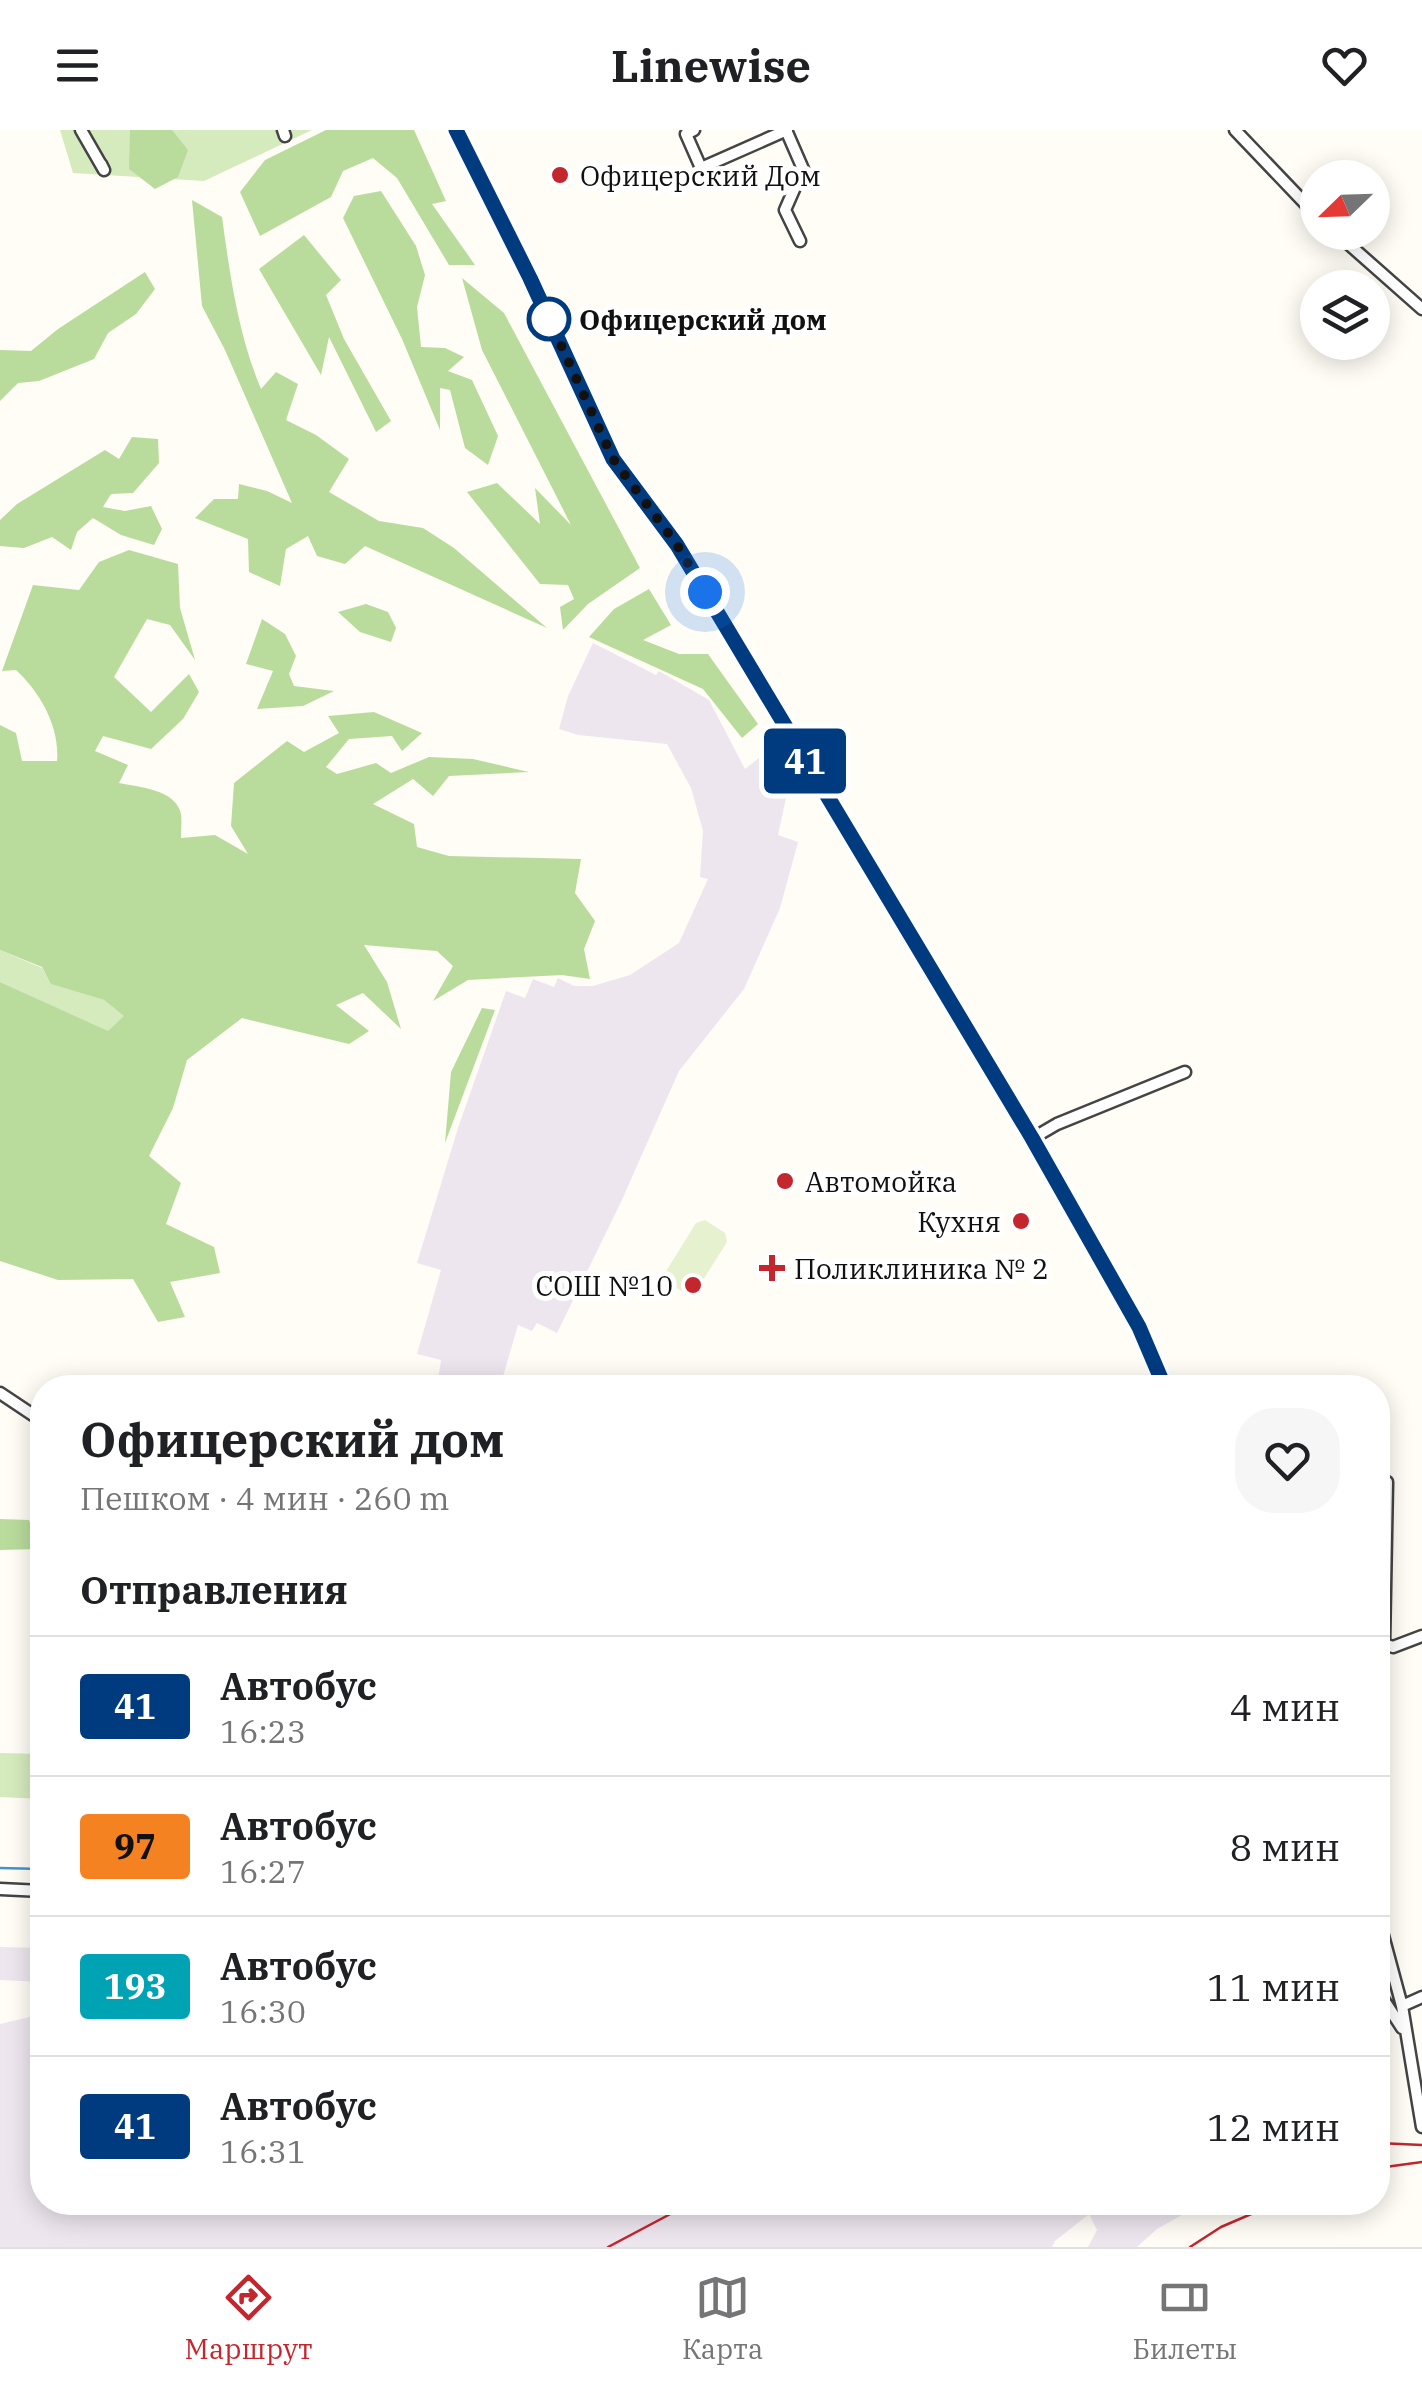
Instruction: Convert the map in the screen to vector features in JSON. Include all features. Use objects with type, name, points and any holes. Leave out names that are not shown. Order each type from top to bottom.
[{"type":"street","points":[[81,130],[104,170],[101,164]]},
{"type":"street","points":[[456,130],[530,278],[613,459],[677,545],[1032,1138],[1139,1327],[1159,1375]]},
{"type":"street","points":[[694,130],[686,134],[701,168],[762,135],[786,130],[803,169],[785,210],[800,241]]},
{"type":"street","points":[[1235,130],[1300,198]]},
{"type":"street","points":[[1355,250],[1422,309]]},
{"type":"street","points":[[1032,1138],[1185,1072]]},
{"type":"street","points":[[0,1392],[30,1412]]},
{"type":"street","points":[[1390,1646],[1422,1636]]},
{"type":"street","points":[[0,1889],[30,1890]]},
{"type":"street","points":[[1390,1959],[1422,2127]]},
{"type":"street","points":[[1402,2006],[1422,1998]]},
{"type":"street","points":[[1390,2011],[1409,2043]]},
{"type":"shaded area","points":[[593,643],[656,675],[659,671],[709,700],[745,769],[774,746],[786,767],[782,773],[791,775],[778,835],[798,842],[780,908],[744,989],[679,1071],[557,1333],[537,1323],[532,1331],[518,1325],[503,1375],[439,1375],[441,1360],[417,1354],[441,1270],[417,1263],[458,1128],[506,991],[525,998],[533,979],[554,987],[558,978],[574,986],[593,986],[630,975],[679,943],[708,879],[700,877],[703,831],[691,788],[667,744],[578,735],[559,729],[568,696]]},
{"type":"shaded area","points":[[0,1947],[30,1948],[30,1981],[0,1980]]},
{"type":"shaded area","points":[[30,2017],[30,2215],[1088,2215],[1052,2247],[0,2247],[0,2024]]},
{"type":"shaded area","points":[[1090,2215],[1182,2215],[1157,2229],[1137,2247],[1088,2247],[1097,2230]]},
{"type":"green space","points":[[60,130],[312,130],[204,181],[73,173]]},
{"type":"green space","points":[[130,130],[172,130],[188,150],[178,177],[155,189],[129,169]]},
{"type":"green space","points":[[326,130],[414,130],[446,201],[432,204],[475,265],[449,265],[397,178],[373,158],[343,171],[331,197],[260,236],[240,192],[265,160]]},
{"type":"green space","points":[[381,191],[416,246],[425,275],[417,307],[421,347],[445,348],[464,357],[448,371],[472,380],[498,436],[488,465],[465,448],[450,390],[440,388],[440,430],[402,339],[343,218],[354,196]]},
{"type":"green space","points":[[192,200],[222,217],[241,326],[261,389],[276,372],[298,384],[286,420],[316,435],[349,459],[329,492],[379,521],[423,528],[454,548],[547,628],[365,546],[345,564],[317,556],[308,536],[286,549],[280,586],[249,572],[248,539],[195,518],[214,499],[238,499],[239,484],[292,503],[202,306]]},
{"type":"green space","points":[[304,235],[341,280],[326,295],[344,339],[391,421],[376,432],[329,337],[321,375],[259,269]]},
{"type":"green space","points":[[145,272],[155,289],[136,314],[108,333],[94,359],[39,381],[18,383],[0,401],[0,350],[31,351]]},
{"type":"green space","points":[[462,278],[504,313],[640,568],[588,604],[563,630],[560,607],[574,599],[568,585],[540,584],[467,492],[497,483],[540,524],[535,488],[571,525],[482,350]]},
{"type":"green space","points":[[132,437],[158,439],[159,463],[133,493],[111,494],[103,507],[125,511],[151,506],[162,529],[154,545],[121,535],[93,518],[77,532],[71,550],[52,537],[24,548],[0,546],[0,520],[17,504],[105,450],[119,459]]},
{"type":"green space","points":[[129,550],[178,564],[180,608],[195,660],[170,625],[147,619],[114,677],[151,712],[189,674],[199,692],[183,719],[151,749],[103,736],[95,751],[128,765],[119,783],[172,799],[181,814],[181,838],[215,835],[248,854],[231,826],[234,783],[287,741],[304,752],[339,733],[328,716],[374,712],[422,733],[402,751],[392,736],[349,739],[326,767],[337,774],[376,763],[391,773],[429,757],[473,759],[529,772],[449,776],[433,796],[413,779],[373,804],[414,824],[417,847],[449,856],[581,859],[575,893],[595,921],[584,949],[590,979],[562,975],[468,980],[433,1001],[453,966],[437,951],[364,945],[387,982],[401,1029],[363,993],[336,1005],[369,1031],[349,1044],[242,1018],[187,1060],[173,1108],[149,1156],[181,1183],[166,1224],[214,1247],[220,1273],[170,1282],[185,1317],[158,1322],[133,1279],[58,1280],[0,1261],[0,982],[108,1031],[124,1016],[104,1000],[51,984],[42,967],[0,950],[0,725],[16,733],[22,761],[57,761],[52,723],[40,699],[16,670],[2,671],[33,585],[79,590],[99,562]]},
{"type":"green space","points":[[649,589],[671,625],[643,640],[679,654],[708,654],[758,724],[742,738],[703,689],[589,637],[614,609]]},
{"type":"green space","points":[[366,604],[388,612],[396,628],[391,642],[360,632],[338,612]]},
{"type":"green space","points":[[262,619],[285,634],[296,656],[289,674],[294,686],[334,691],[303,706],[257,709],[273,671],[246,664]]},
{"type":"green space","points":[[0,950],[42,968],[52,984],[104,1000],[125,1016],[108,1032],[0,982]]},
{"type":"green space","points":[[482,1008],[495,1010],[445,1143],[451,1072]]},
{"type":"green space","points":[[705,1220],[725,1233],[727,1242],[696,1291],[687,1294],[668,1283],[665,1273],[696,1223]]},
{"type":"green space","points":[[0,1519],[29,1520],[30,1549],[0,1550]]},
{"type":"green space","points":[[0,1753],[30,1754],[30,1798],[0,1797]]},
{"type":"waterway","points":[[0,1868],[30,1869]]},
{"type":"railway","points":[[1390,2144],[1422,2145]]},
{"type":"railway","points":[[1390,2166],[1422,2162]]},
{"type":"railway","points":[[608,2247],[668,2215]]},
{"type":"railway","points":[[1190,2247],[1249,2215]]},
{"type":"bus line","name":"41","points":[[456,130],[622,476],[677,545],[1032,1138],[1139,1327],[1160,1375]]},
{"type":"place","name":"Офицерский Дом","points":[[560,175]]},
{"type":"place","name":"Офицерский дом","points":[[549,319]]},
{"type":"place","name":"Автомойка","points":[[785,1181]]},
{"type":"place","name":"Кухня","points":[[1021,1221]]},
{"type":"place","name":"Поликлиника № 2","points":[[772,1268]]},
{"type":"place","name":"СОШ №10","points":[[693,1285]]},
{"type":"route","points":[[549,319],[544,308],[622,476],[677,545],[705,592]]}]
